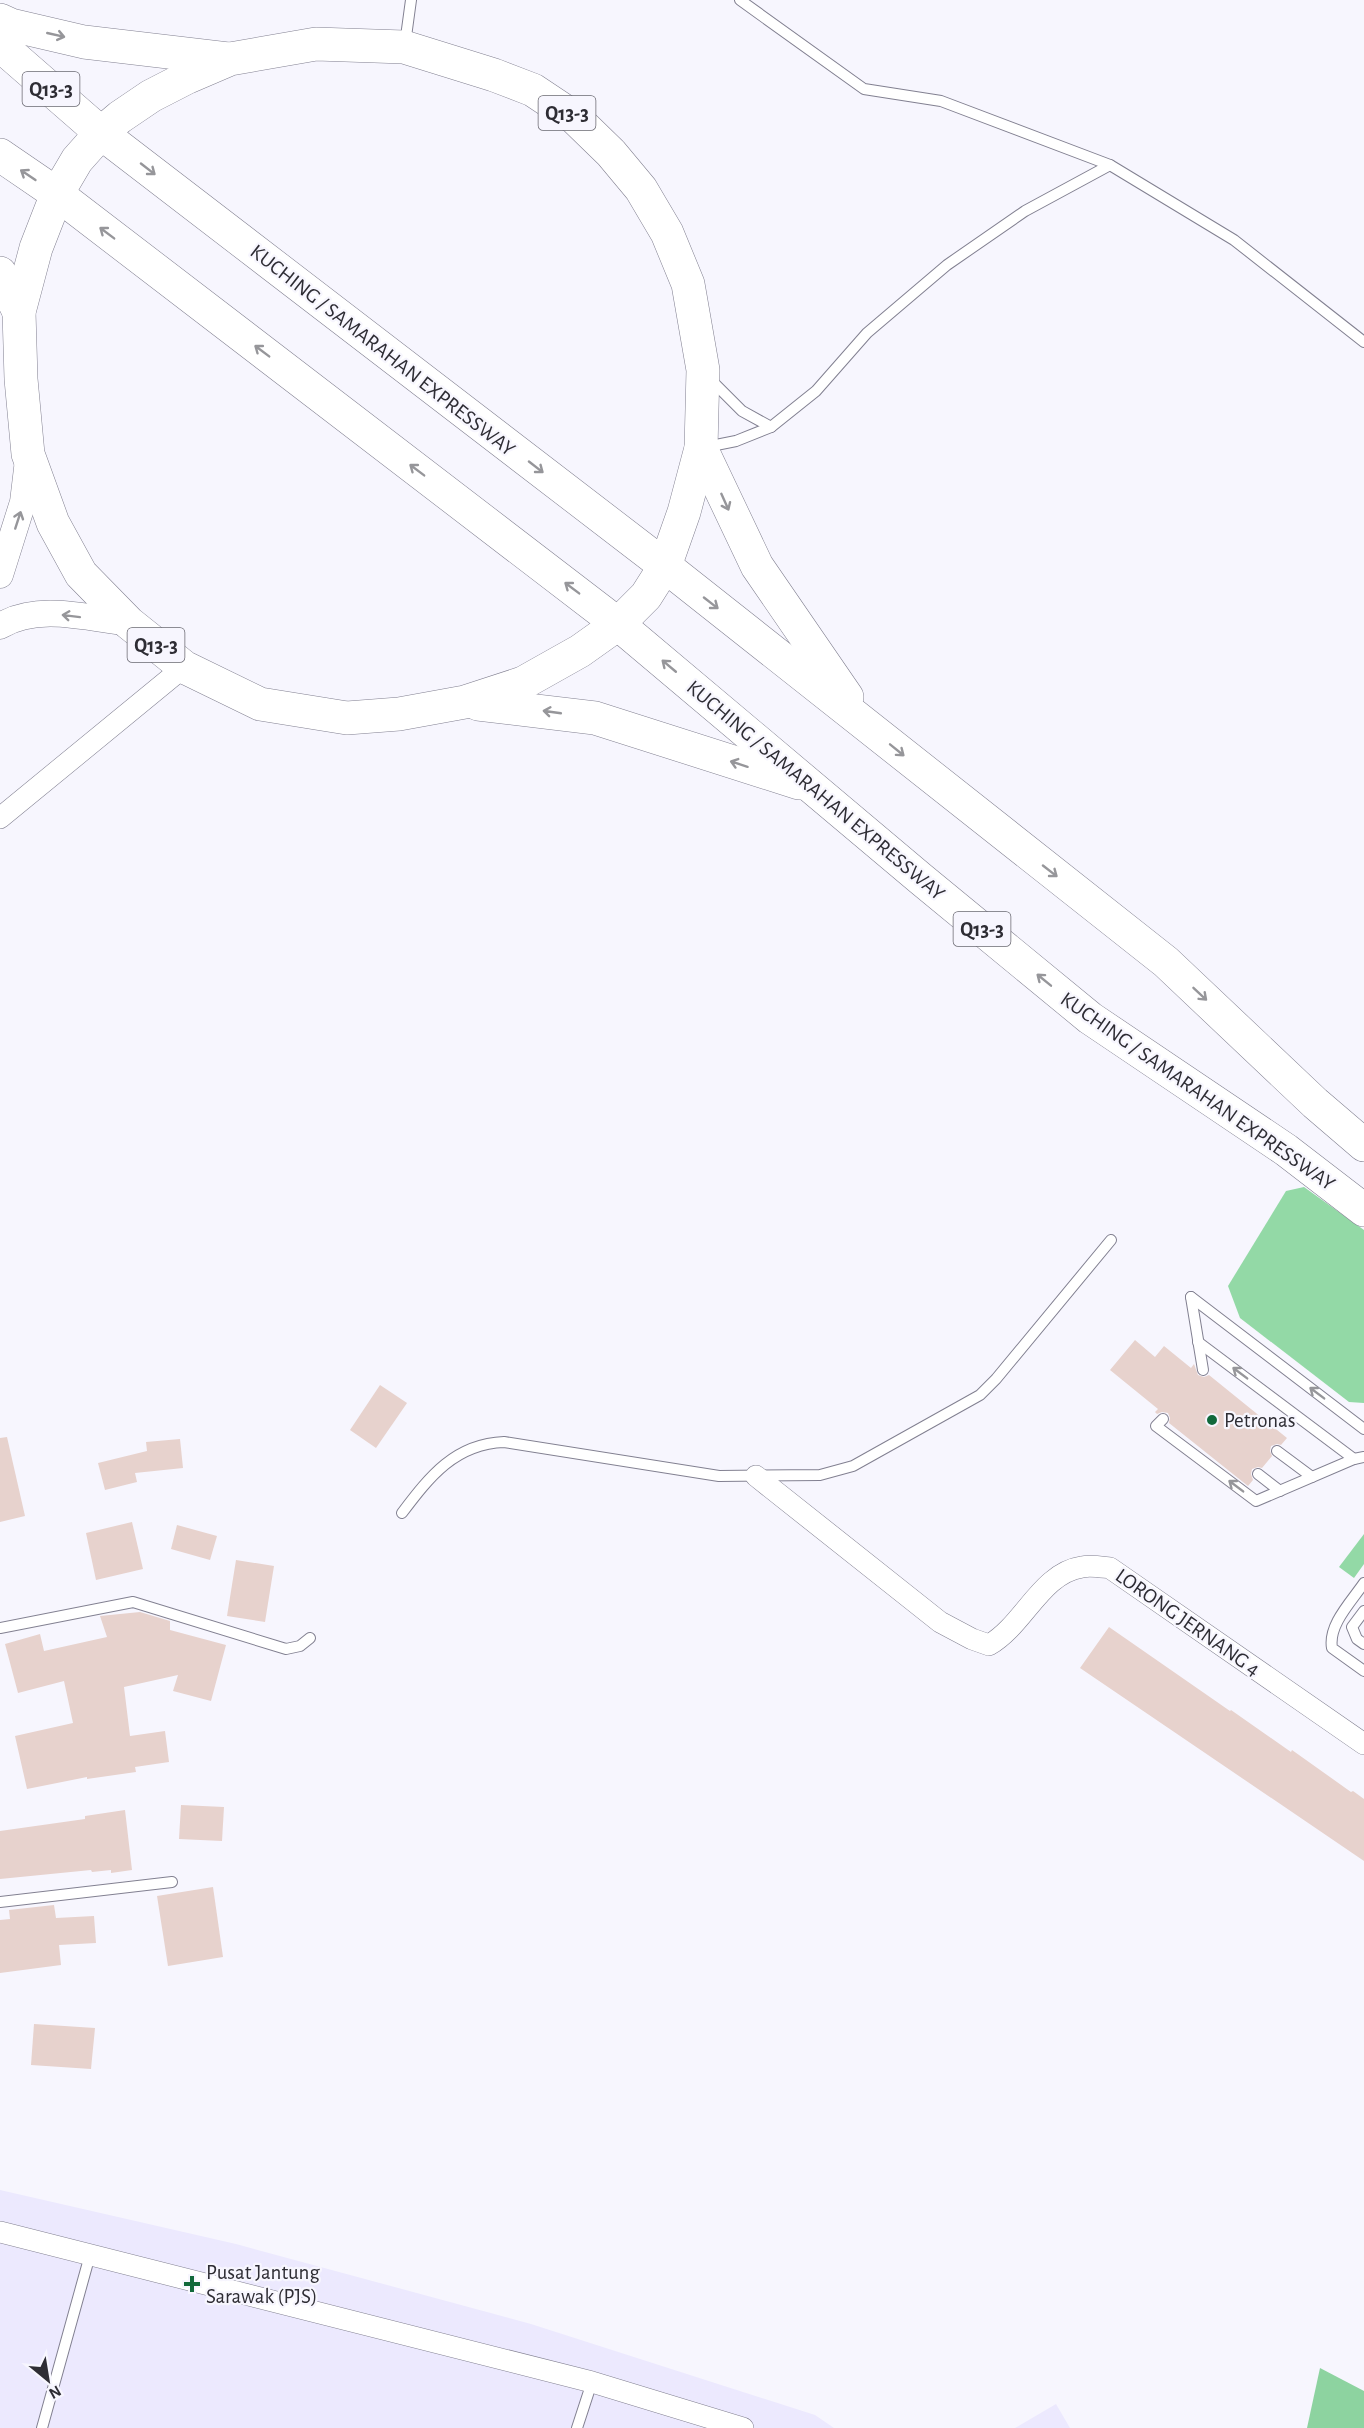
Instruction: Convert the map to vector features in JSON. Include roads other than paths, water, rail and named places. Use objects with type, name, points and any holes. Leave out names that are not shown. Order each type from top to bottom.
[{"type":"highway","points":[[0,20],[11,25],[84,42],[230,59]]},
{"type":"highway","name":"Q13-3","points":[[316,44],[404,47],[494,75],[532,90],[575,118],[611,153],[641,189],[667,233],[688,284],[703,370],[701,448],[684,512],[665,566],[646,596],[618,624],[580,651],[523,683],[465,702],[399,714],[347,718],[260,705],[184,667],[129,623],[81,574],[53,523],[28,454],[21,379],[19,312],[36,248],[57,194],[77,160],[102,133],[151,96],[188,76],[230,59],[316,44]]},
{"type":"highway","name":"KUCHING / SAMARAHAN EXPRESSWAY","points":[[0,45],[102,133],[665,566],[1166,962],[1315,1103],[1364,1145]]},
{"type":"highway","name":"KUCHING / SAMARAHAN EXPRESSWAY","points":[[0,155],[57,194],[618,624],[1090,1018],[1286,1150],[1364,1210]]},
{"type":"highway","points":[[0,273],[19,312]]},
{"type":"highway","points":[[701,448],[757,566],[867,726]]},
{"type":"highway","points":[[465,702],[595,718],[815,788]]},
{"type":"street","points":[[0,575],[23,502],[28,454]]},
{"type":"street","points":[[0,626],[14,618],[38,613],[129,623]]},
{"type":"street","points":[[0,818],[184,667]]},
{"type":"street","name":"LORONG JERNANG 4","points":[[756,1476],[939,1622],[972,1639],[989,1645],[1004,1636],[1056,1576],[1082,1566],[1110,1568],[1364,1744]]},
{"type":"street","points":[[0,2232],[592,2382],[743,2428]]},
{"type":"lane","points":[[404,47],[411,0]]},
{"type":"lane","points":[[740,0],[864,89],[941,101],[1110,165],[1234,240],[1364,342]]},
{"type":"lane","points":[[701,448],[736,441],[771,427],[816,391],[867,333],[947,265],[1025,211],[1110,165]]},
{"type":"lane","points":[[703,370],[742,411],[771,427]]},
{"type":"lane","points":[[402,1513],[435,1471],[483,1443],[504,1442],[719,1476],[820,1475],[853,1466],[980,1395],[996,1379],[1111,1240]]},
{"type":"lane","points":[[1203,1370],[1191,1297],[1364,1429]]},
{"type":"lane","points":[[1198,1342],[1359,1458]]},
{"type":"lane","points":[[1163,1419],[1156,1426],[1256,1501],[1359,1458]]},
{"type":"lane","points":[[1277,1450],[1312,1477]]},
{"type":"lane","points":[[1258,1474],[1280,1491]]},
{"type":"lane","points":[[1364,1583],[1332,1630],[1330,1639],[1332,1648],[1364,1671]]},
{"type":"lane","points":[[0,1628],[133,1602],[144,1603],[286,1649],[300,1646],[310,1638]]},
{"type":"lane","points":[[1364,1611],[1352,1627],[1357,1639],[1364,1644]]},
{"type":"lane","points":[[0,1902],[172,1882]]},
{"type":"lane","points":[[42,2428],[90,2255]]},
{"type":"lane","points":[[577,2428],[592,2382]]},
{"type":"place","name":"Petronas","points":[[1212,1420]]},
{"type":"place","name":"Pusat Jantung Sarawak (PJS)","points":[[192,2284]]}]
